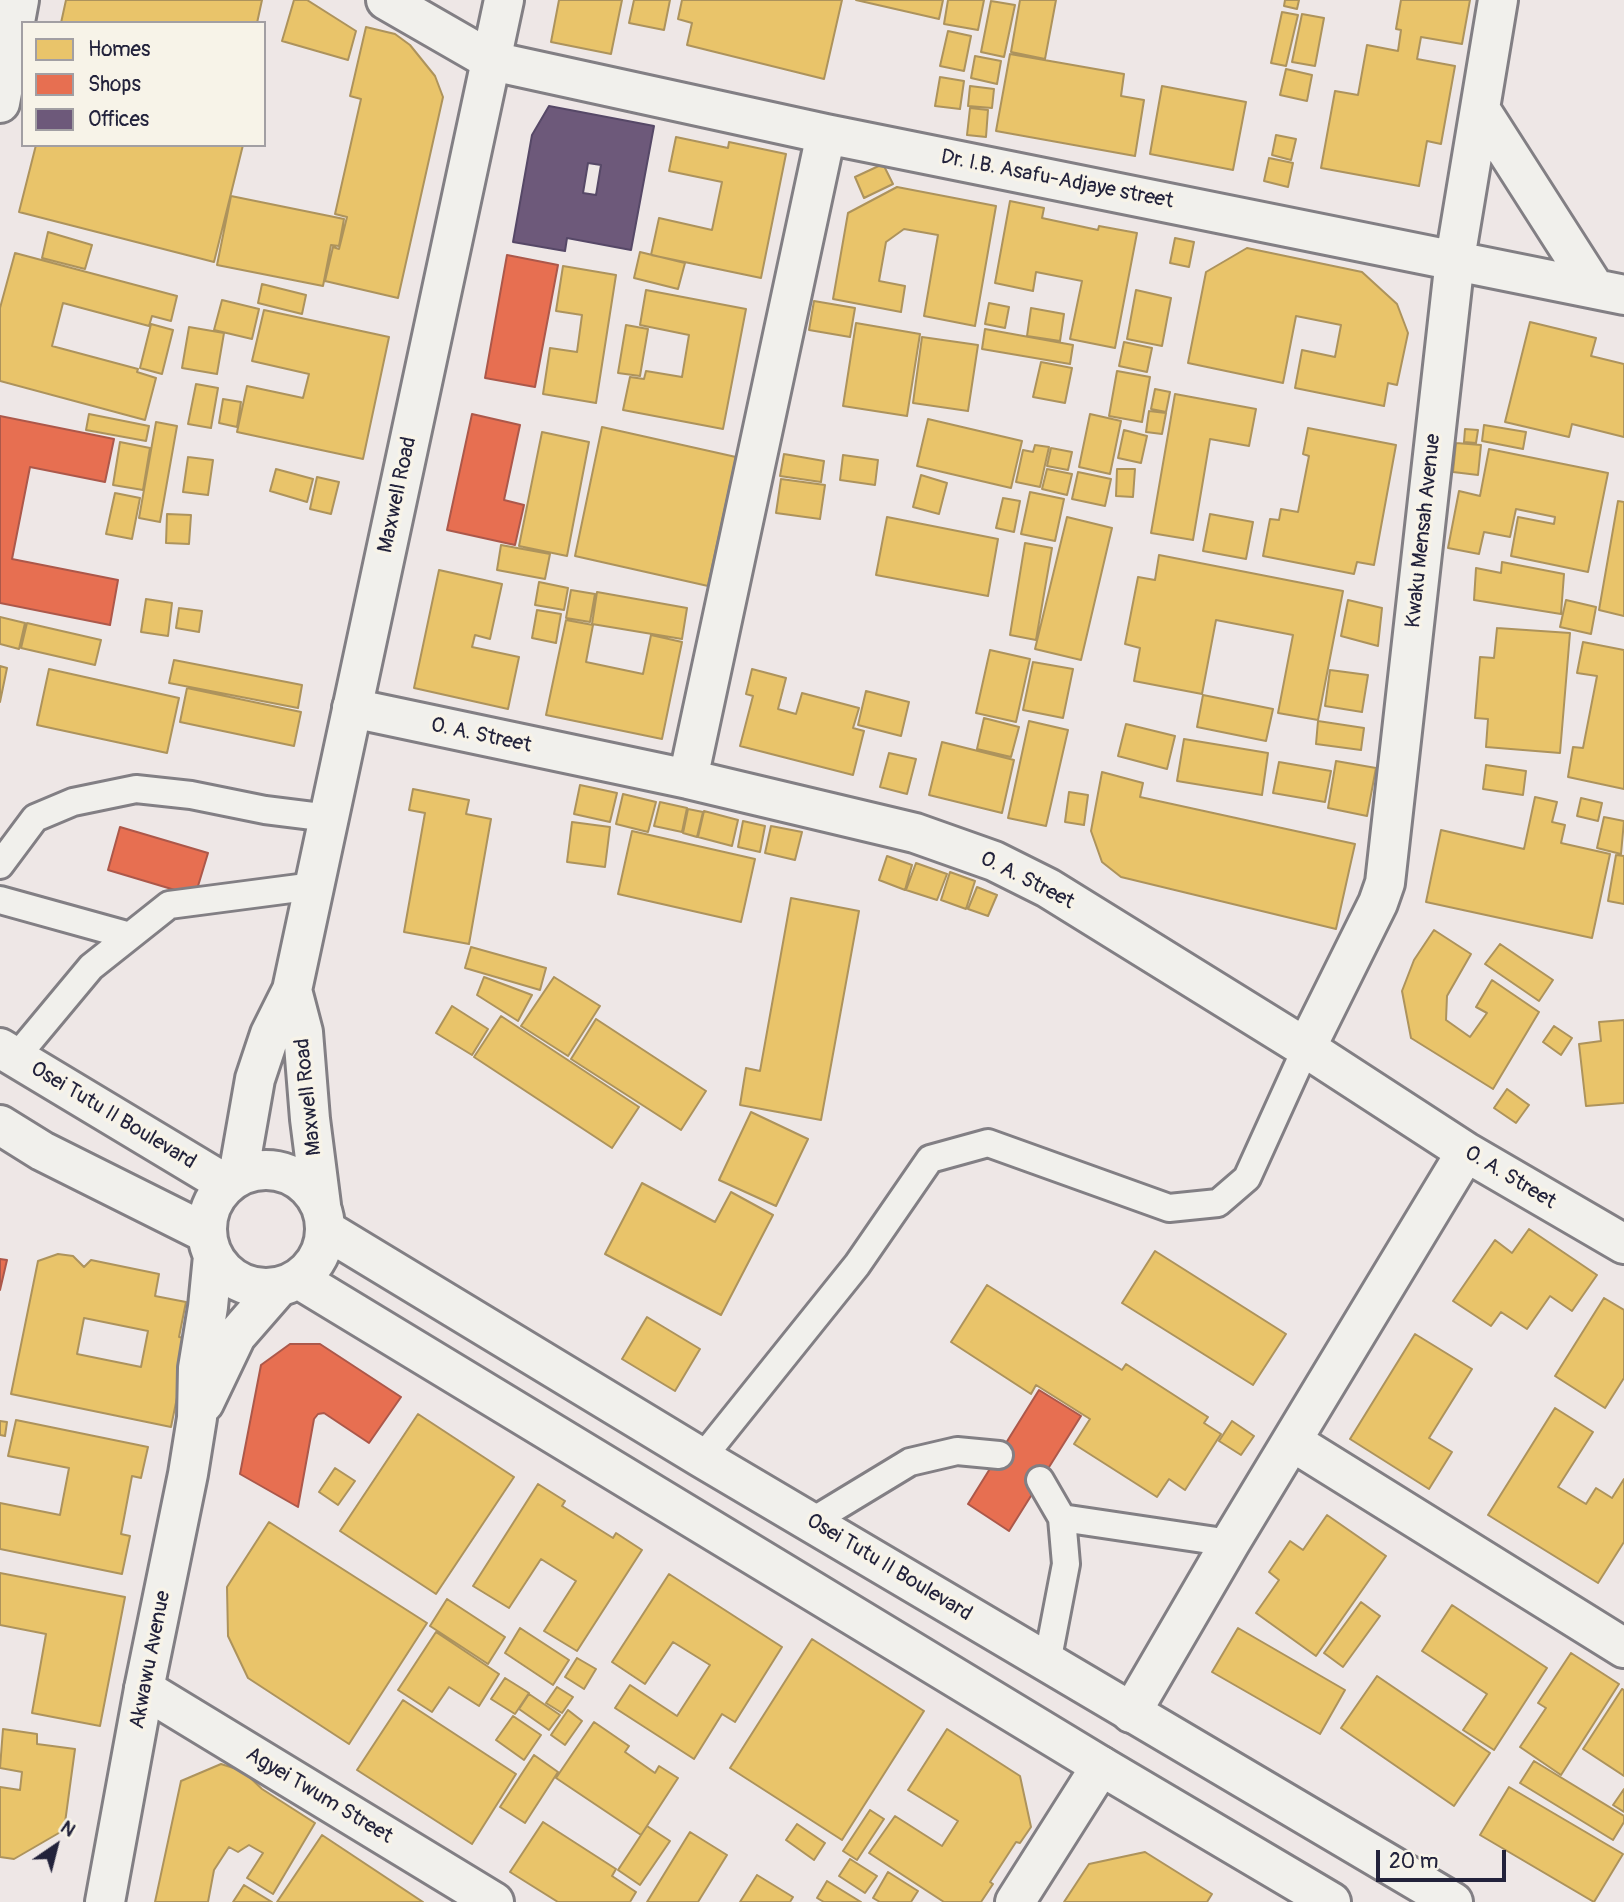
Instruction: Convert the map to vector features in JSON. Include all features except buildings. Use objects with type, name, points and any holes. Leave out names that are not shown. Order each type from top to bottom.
[{"type":"street","points":[[0,103],[19,0]]},
{"type":"street","name":"Dr. I.B. Asafu-Adjaye street","points":[[386,0],[492,61],[826,134],[1610,292]]},
{"type":"street","name":"Maxwell Road","points":[[232,1180],[255,1079],[270,1034],[292,989],[504,0]]},
{"type":"street","name":"Kwaku Mensah Avenue","points":[[1306,1048],[1378,903],[1385,883],[1455,259],[1498,0]]},
{"type":"street","points":[[1480,109],[1610,292]]},
{"type":"street","points":[[688,779],[826,134]]},
{"type":"street","name":"O. A. Street","points":[[352,708],[688,779],[915,834],[994,861],[1048,888],[1306,1048],[1466,1152],[1624,1244]]},
{"type":"street","name":"Maxwell Road","points":[[292,989],[303,1032],[310,1119],[324,1218]]},
{"type":"street","name":"Osei Tutu II Boulevard","points":[[8,1053],[232,1180]]},
{"type":"street","points":[[0,1125],[209,1245],[228,1276],[251,1288],[288,1284],[319,1258],[324,1218],[306,1185],[285,1173],[261,1170],[232,1180],[211,1206],[209,1245]]},
{"type":"street","points":[[1131,1713],[1230,1543],[1466,1152]]},
{"type":"street","name":"Osei Tutu II Boulevard","points":[[324,1218],[702,1458],[1453,1902]]},
{"type":"street","name":"Akwawu Avenue","points":[[105,1902],[197,1418],[198,1368],[208,1307],[209,1245]]},
{"type":"street","points":[[288,1284],[1331,1902]]},
{"type":"street","name":"Akwawu Avenue","points":[[197,1418],[236,1336],[288,1284]]},
{"type":"street","points":[[1293,1442],[1624,1648]]},
{"type":"street","name":"Agyei Twum Street","points":[[144,1689],[494,1902]]},
{"type":"street","points":[[1015,1902],[1101,1766]]},
{"type":"lane","points":[[0,865],[35,818],[72,802],[136,789],[191,795],[265,810],[329,818]]},
{"type":"lane","points":[[8,1053],[91,967],[169,905],[314,886]]},
{"type":"lane","points":[[0,900],[130,936]]},
{"type":"lane","points":[[702,1458],[858,1265],[930,1159],[988,1143],[1168,1208],[1218,1203],[1247,1178],[1306,1048]]},
{"type":"lane","points":[[811,1522],[910,1462],[957,1451],[999,1455]]},
{"type":"lane","points":[[1040,1480],[1062,1517],[1066,1563],[1047,1663]]},
{"type":"lane","points":[[1062,1517],[1230,1543]]}]
